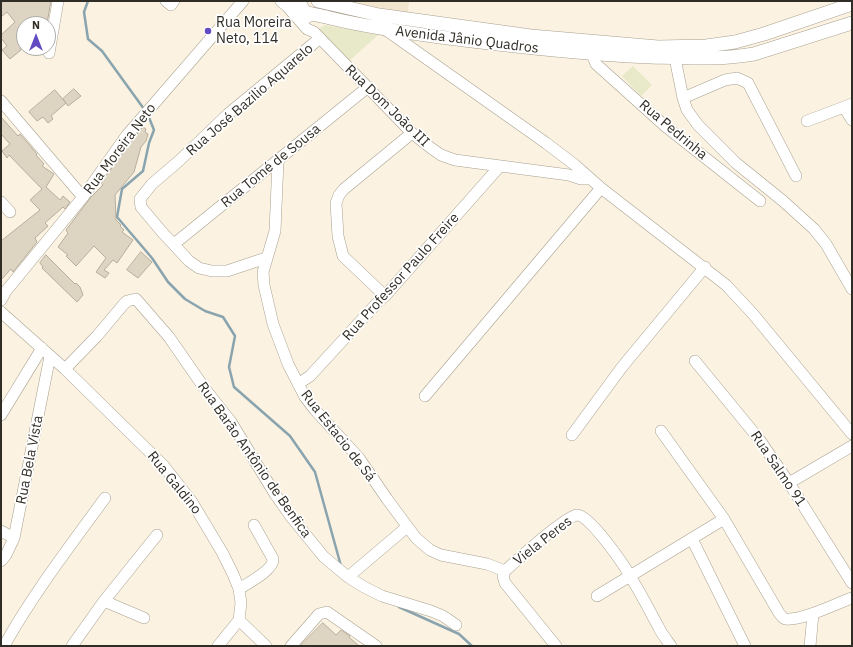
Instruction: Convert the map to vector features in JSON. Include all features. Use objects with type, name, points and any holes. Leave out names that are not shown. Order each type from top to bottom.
[{"type":"main road","name":"Avenida Jânio Quadros","points":[[318,1],[379,15],[658,52]]},
{"type":"main road","name":"Avenida Jânio Quadros","points":[[283,2],[292,8],[303,7],[386,30],[592,54],[658,52]]},
{"type":"main road","points":[[658,52],[735,42],[764,34],[852,4]]},
{"type":"main road","points":[[658,52],[675,58],[729,58],[754,54],[852,23]]},
{"type":"main road","points":[[735,42],[739,56]]},
{"type":"street","points":[[55,16],[58,1]]},
{"type":"street","points":[[166,1],[171,5],[174,1]]},
{"type":"street","name":"Rua Moreira Neto","points":[[1,300],[6,291],[83,197],[127,135],[243,1]]},
{"type":"street","name":"Rua Dom João III","points":[[283,2],[307,29],[368,87],[412,133],[431,148],[455,160],[569,175],[581,179],[590,179]]},
{"type":"street","name":"Rua Dom João III","points":[[303,7],[313,26],[316,36]]},
{"type":"street","points":[[386,30],[546,143],[575,165],[601,188],[705,267],[726,285],[753,314],[852,434]]},
{"type":"street","name":"Rua José Bazilio Aquarelo","points":[[174,244],[141,207],[140,202],[142,195],[228,114],[316,36]]},
{"type":"street","name":"Rua Pedrinha","points":[[592,54],[596,64],[665,126],[760,201]]},
{"type":"street","points":[[675,58],[687,110],[698,126],[736,163],[783,201],[814,229],[826,244],[852,289]]},
{"type":"street","points":[[683,98],[731,78],[737,78],[748,84],[796,176]]},
{"type":"street","name":"Rua Tomé de Sousa","points":[[174,244],[368,87]]},
{"type":"street","points":[[1,102],[83,197]]},
{"type":"street","points":[[807,121],[848,105],[852,120]]},
{"type":"street","points":[[385,296],[343,256],[338,236],[336,203],[339,195],[344,189],[412,133]]},
{"type":"street","name":"Rua Estacio de Sá","points":[[278,160],[275,231],[263,272],[264,285],[269,308],[278,336],[305,397],[359,458],[386,499],[416,538],[430,550],[441,555],[487,564],[505,571]]},
{"type":"street","name":"Rua Professor Paulo Freire","points":[[298,384],[310,376],[385,296],[500,166]]},
{"type":"street","points":[[426,396],[601,188]]},
{"type":"street","points":[[1,202],[10,212]]},
{"type":"street","points":[[174,244],[199,268],[212,271],[227,271],[266,258]]},
{"type":"street","points":[[572,435],[622,367],[705,267]]},
{"type":"street","name":"Rua Barão Antônio de Benfica","points":[[65,369],[97,336],[127,301],[136,299],[169,337],[198,380],[232,422],[275,494],[292,518],[324,557],[348,578],[382,596],[430,611],[443,616],[456,624]]},
{"type":"street","name":"Rua Galdino","points":[[1,312],[65,369],[163,465],[192,502],[222,552],[239,589],[241,603],[239,620]]},
{"type":"street","points":[[1,415],[42,348]]},
{"type":"street","name":"Rua Bela Vista","points":[[1,561],[6,555],[14,538],[50,356]]},
{"type":"street","name":"Rua Salmo 91","points":[[695,360],[759,439],[789,483],[852,583]]},
{"type":"street","points":[[661,431],[724,519],[783,618],[788,620],[813,614],[852,598]]},
{"type":"street","points":[[789,483],[852,446]]},
{"type":"street","points":[[7,645],[14,628],[50,574],[105,498]]},
{"type":"street","name":"Viela Peres","points":[[505,571],[551,532],[572,517],[578,515],[582,516],[591,524],[631,576]]},
{"type":"street","points":[[597,596],[724,519]]},
{"type":"street","points":[[239,589],[262,574],[274,562],[254,525]]},
{"type":"street","points":[[348,578],[407,527]]},
{"type":"street","points":[[1,531],[14,538]]},
{"type":"street","points":[[72,646],[104,601],[156,535]]},
{"type":"street","points":[[692,539],[745,646]]},
{"type":"street","points":[[505,571],[503,576],[505,583],[556,646]]},
{"type":"street","points":[[631,576],[658,628],[671,646]]},
{"type":"street","points":[[104,601],[144,618]]},
{"type":"street","points":[[291,646],[319,614],[327,612],[376,646]]},
{"type":"street","points":[[810,646],[813,614]]},
{"type":"street","points":[[218,646],[239,620],[266,646]]},
{"type":"shaded area","points":[[349,1],[409,1],[408,13],[379,8]]},
{"type":"green space","points":[[325,25],[378,35],[348,62],[318,33],[320,28]]},
{"type":"green space","points":[[633,66],[652,85],[641,96],[622,76]]},
{"type":"building","points":[[1,1],[51,1],[48,16],[16,16],[16,54],[10,59],[2,50],[7,46],[1,38],[1,35],[15,22],[7,12],[1,17]]},
{"type":"building","points":[[74,89],[81,96],[68,106],[63,99]]},
{"type":"building","points":[[55,90],[66,103],[51,116],[53,119],[48,123],[43,117],[37,121],[29,112]]},
{"type":"building","points":[[1,117],[18,136],[20,134],[37,154],[36,155],[44,164],[42,166],[54,174],[46,187],[60,200],[63,196],[70,202],[65,209],[63,207],[45,223],[48,226],[35,238],[37,242],[13,272],[11,269],[1,280],[1,241],[40,210],[30,200],[42,189],[9,155],[7,158],[2,151],[10,144],[1,134]]},
{"type":"building","points":[[143,127],[146,129],[145,132],[148,134],[146,141],[141,147],[134,172],[115,195],[116,220],[124,230],[122,232],[133,240],[117,263],[113,260],[104,270],[109,273],[105,278],[96,272],[106,258],[94,246],[76,266],[66,256],[68,255],[58,247],[68,233],[66,230],[91,197],[103,185],[101,183]]},
{"type":"building","points":[[141,252],[152,262],[138,278],[127,270]]},
{"type":"building","points":[[46,255],[75,284],[76,283],[80,287],[83,295],[77,302],[42,268],[43,267],[40,263]]},
{"type":"building","points":[[323,623],[336,635],[341,630],[350,636],[349,637],[359,646],[300,646]]},
{"type":"waterway","points":[[88,1],[84,12],[88,39],[102,51],[144,109]]},
{"type":"waterway","points":[[148,115],[154,130],[149,143],[143,171],[122,189],[117,217],[152,258],[168,282],[185,299],[205,311],[223,317],[235,336],[229,367],[234,387],[290,436],[315,472],[341,566]]},
{"type":"waterway","points":[[399,607],[459,634],[472,646]]},
{"type":"place","name":"Rua Moreira Neto, 114","points":[[208,31]]}]
